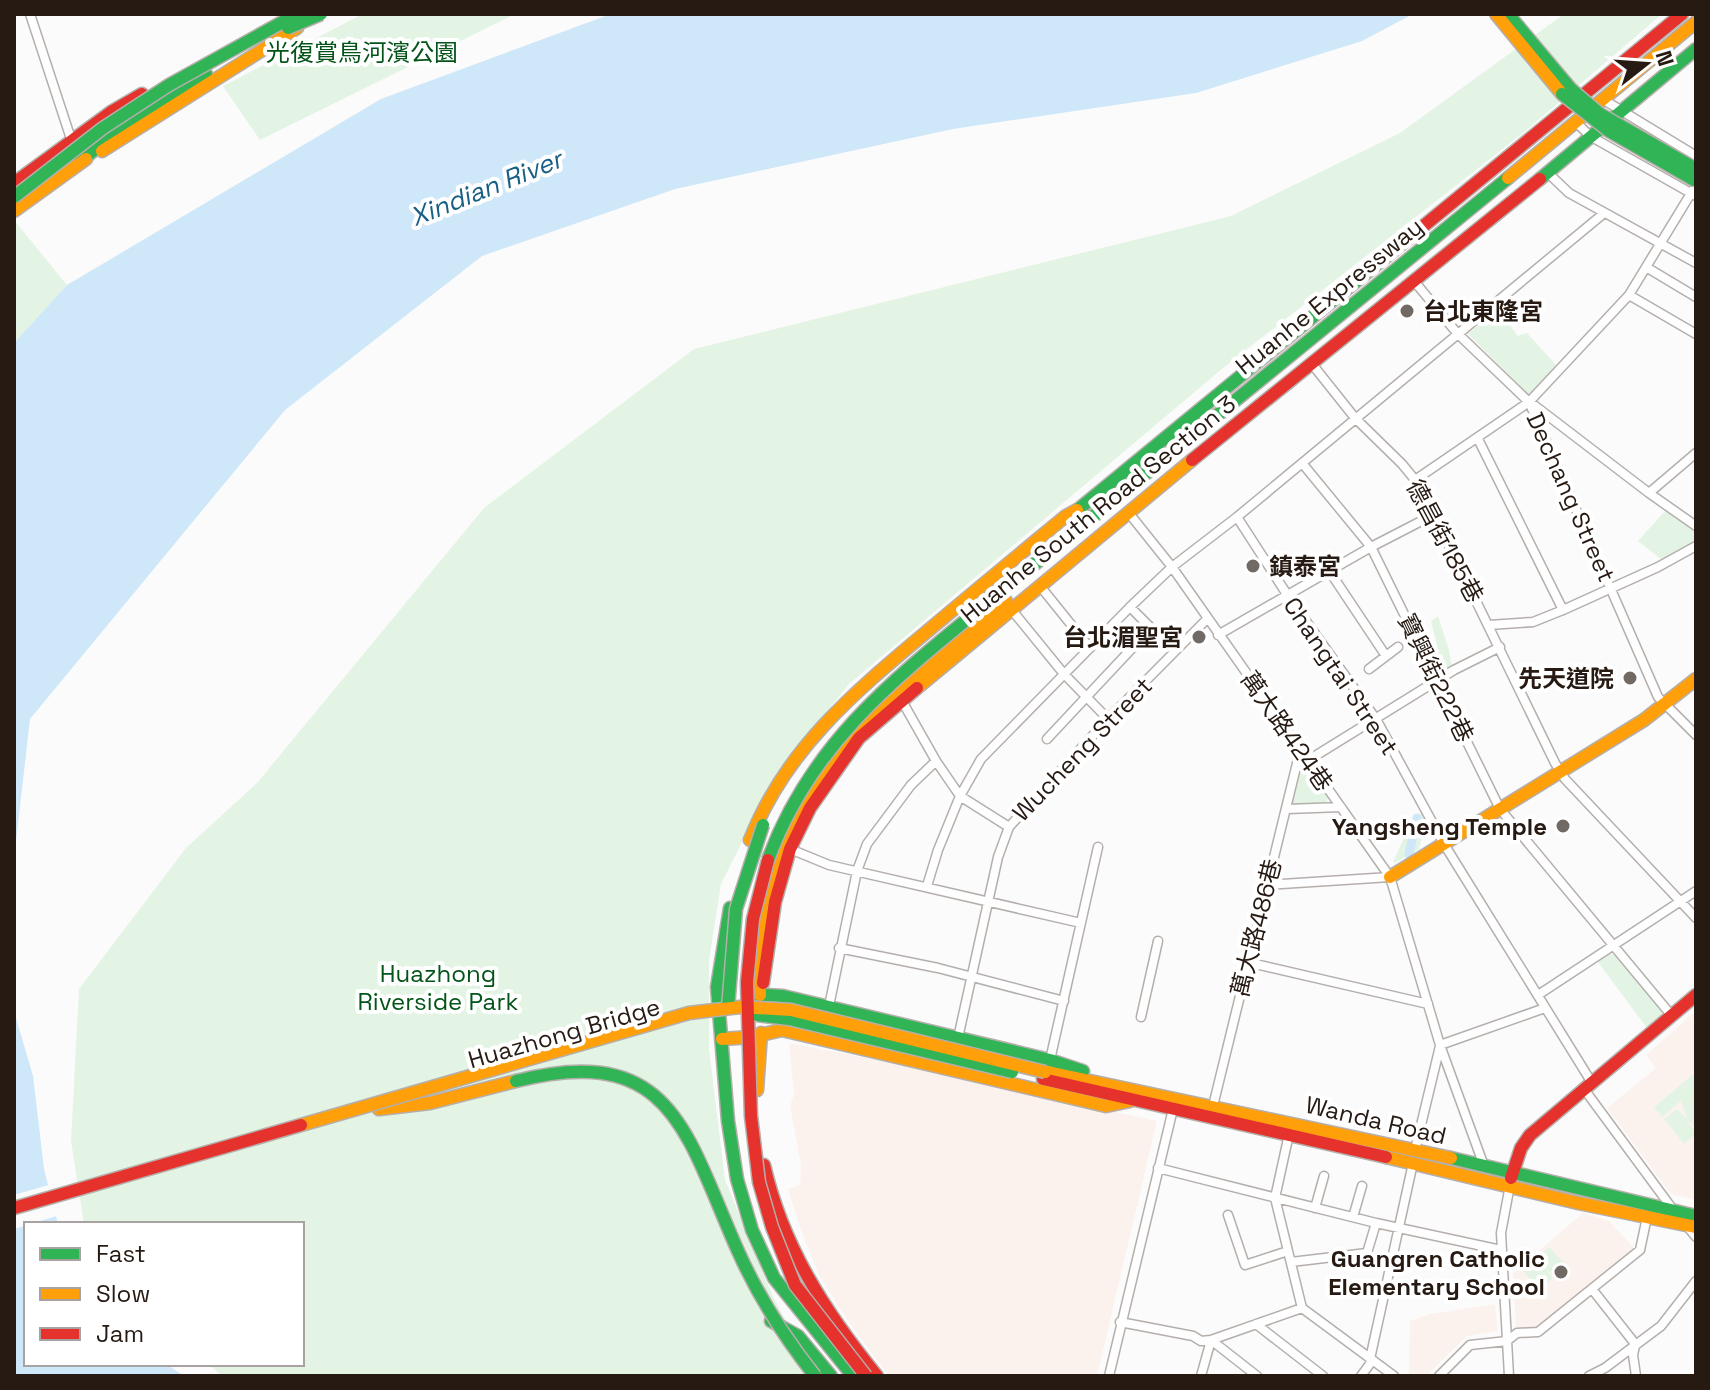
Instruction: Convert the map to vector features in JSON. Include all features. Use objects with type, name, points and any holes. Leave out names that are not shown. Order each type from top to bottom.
[{"type":"main road","points":[[14,183],[111,112],[284,14]]},
{"type":"main road","points":[[14,197],[116,120],[169,85],[297,14]]},
{"type":"main road","points":[[14,211],[114,133],[206,74],[320,14]]},
{"type":"main road","points":[[80,162],[320,14]]},
{"type":"main road","points":[[1496,14],[1566,92]]},
{"type":"main road","points":[[1508,14],[1580,113],[1695,189]]},
{"type":"main road","name":"Huanhe Expressway","points":[[984,599],[1077,510],[1682,14]]},
{"type":"main road","points":[[1523,147],[1606,88],[1696,15]]},
{"type":"main road","name":"Huanhe Expressway","points":[[984,599],[1086,522],[1580,113],[1604,100],[1696,22]]},
{"type":"main road","name":"Huanhe South Road Section 3","points":[[760,995],[775,902],[790,849],[810,808],[859,738],[1128,512],[1548,173],[1696,49]]},
{"type":"main road","points":[[1580,113],[1696,169]]},
{"type":"main road","points":[[853,1376],[774,1278],[752,1230],[737,1179],[728,1121],[717,987],[732,897],[756,822],[775,786],[798,753],[871,679],[1077,510]]},
{"type":"main road","points":[[877,1376],[854,1350],[804,1278],[788,1244],[766,1176],[757,1115],[761,1033],[757,983],[766,902],[773,873],[782,843],[805,796],[855,729],[1078,540],[1086,522]]},
{"type":"main road","points":[[728,1008],[736,909],[763,825],[789,775],[876,685],[984,599]]},
{"type":"main road","points":[[866,1376],[795,1284],[768,1221],[759,1187],[753,1152],[746,1010],[754,914],[762,878],[780,828],[822,756],[879,695],[984,599]]},
{"type":"main road","points":[[1390,877],[1667,703],[1696,679]]},
{"type":"main road","points":[[788,1292],[759,1223],[744,1159],[738,983],[745,914],[758,863],[785,799],[815,749]]},
{"type":"main road","points":[[717,987],[783,996],[958,1038],[1046,1070]]},
{"type":"main road","points":[[1510,1185],[1521,1148],[1530,1135],[1696,995]]},
{"type":"main road","points":[[782,1030],[770,1019],[771,1003],[783,996]]},
{"type":"main road","name":"Huazhong Bridge","points":[[14,1208],[689,1013],[766,1007],[809,1014],[1046,1070]]},
{"type":"main road","name":"Huazhong Bridge","points":[[14,1215],[670,1024],[730,1015],[764,1014],[1046,1070]]},
{"type":"main road","points":[[722,1039],[782,1030],[1106,1106],[1134,1094]]},
{"type":"main road","points":[[379,1109],[430,1103],[531,1077],[577,1070],[625,1078],[640,1084],[671,1109],[709,1158]]},
{"type":"main road","name":"Wanda Road","points":[[1046,1070],[1134,1094],[1173,1109],[1289,1134],[1512,1171],[1673,1210],[1693,1222]]},
{"type":"main road","name":"Wanda Road","points":[[1134,1094],[1213,1106],[1414,1156],[1578,1203],[1647,1217],[1693,1222]]},
{"type":"main road","points":[[671,1109],[702,1165],[759,1293],[815,1376]]},
{"type":"main road","points":[[771,1321],[787,1325],[797,1333],[831,1376]]},
{"type":"street","points":[[30,14],[80,162]]},
{"type":"street","points":[[1604,100],[1696,156]]},
{"type":"street","points":[[1415,480],[1529,402],[1629,295],[1695,189],[1590,136],[1580,113]]},
{"type":"street","points":[[1548,173],[1569,193],[1603,214],[1696,263]]},
{"type":"street","points":[[927,886],[960,796],[981,759],[1130,607],[1172,567],[1237,517],[1603,214]]},
{"type":"street","points":[[1646,267],[1696,297]]},
{"type":"street","name":"Dechang Street","points":[[1414,281],[1457,333],[1529,402],[1658,697],[1696,735]]},
{"type":"street","points":[[1629,295],[1696,334]]},
{"type":"street","name":"德昌街185巷","points":[[1312,364],[1355,418],[1415,480],[1489,625],[1533,622],[1658,567],[1696,546]]},
{"type":"street","points":[[1529,402],[1696,526]]},
{"type":"street","points":[[1478,439],[1563,610]]},
{"type":"street","points":[[1649,493],[1696,453]]},
{"type":"street","name":"寶興街222巷","points":[[1302,463],[1371,547],[1500,809],[1672,1016]]},
{"type":"street","name":"萬大路424巷","points":[[1128,512],[1172,567],[1390,877],[1440,1045],[1371,1360]]},
{"type":"street","points":[[1218,635],[1433,515]]},
{"type":"street","name":"Changtai Street","points":[[1237,517],[1288,596],[1376,719],[1444,844],[1538,995],[1588,1086],[1673,1210]]},
{"type":"street","points":[[1330,572],[1386,656]]},
{"type":"street","points":[[1040,586],[1090,648]]},
{"type":"street","points":[[1047,739],[1151,628],[1130,607]]},
{"type":"street","points":[[1011,609],[1085,698],[1108,719]]},
{"type":"street","name":"Wucheng Street","points":[[958,1038],[988,900],[1009,827],[1108,719],[1207,619]]},
{"type":"street","points":[[1489,625],[1560,771],[1696,918]]},
{"type":"street","points":[[1369,669],[1398,647]]},
{"type":"street","points":[[1307,761],[1438,680],[1500,647]]},
{"type":"street","points":[[902,701],[960,796],[1009,827]]},
{"type":"street","name":"萬大路486巷","points":[[1213,1106],[1300,751]]},
{"type":"street","points":[[829,1006],[857,871],[867,844],[911,785],[936,761]]},
{"type":"street","points":[[1287,809],[1341,807]]},
{"type":"street","points":[[1046,1070],[1098,847]]},
{"type":"street","points":[[790,849],[829,865],[1081,923]]},
{"type":"street","points":[[1265,885],[1390,877]]},
{"type":"street","points":[[1538,995],[1696,891]]},
{"type":"street","points":[[1141,1017],[1158,941]]},
{"type":"street","points":[[839,948],[938,968],[1064,1001]]},
{"type":"street","points":[[1247,962],[1428,1004]]},
{"type":"street","points":[[1484,1167],[1440,1045],[1545,1008]]},
{"type":"street","points":[[1109,1376],[1173,1109]]},
{"type":"street","points":[[1289,1134],[1275,1198],[1302,1308],[1394,1376]]},
{"type":"street","points":[[1158,1168],[1376,1223],[1501,1250]]},
{"type":"street","points":[[1315,1208],[1324,1176]]},
{"type":"street","points":[[1509,1376],[1501,1250],[1502,1224],[1510,1185]]},
{"type":"street","points":[[1353,1217],[1362,1186]]},
{"type":"street","points":[[1228,1215],[1245,1265],[1288,1251]]},
{"type":"street","points":[[1439,1376],[1470,1345],[1507,1341],[1517,1333],[1538,1332],[1640,1250],[1647,1217]]},
{"type":"street","points":[[1693,1222],[1696,1237]]},
{"type":"street","points":[[1291,1262],[1367,1253],[1376,1223]]},
{"type":"street","points":[[1589,1376],[1661,1326],[1696,1281]]},
{"type":"street","points":[[1592,1289],[1636,1345]]},
{"type":"street","points":[[1120,1322],[1193,1336],[1201,1341],[1302,1308]]},
{"type":"street","points":[[1256,1324],[1323,1376]]},
{"type":"street","points":[[1201,1376],[1211,1340]]},
{"type":"street","points":[[1211,1340],[1257,1376]]},
{"type":"street","points":[[1636,1345],[1633,1355],[1636,1376]]},
{"type":"street","points":[[1361,1376],[1371,1360]]},
{"type":"shaded area","points":[[1696,1011],[1696,1200],[1671,1194],[1607,1108],[1656,1068],[1646,1055]]},
{"type":"shaded area","points":[[789,1043],[1157,1121],[1097,1376],[890,1376],[883,1369],[819,1275],[788,1189],[800,1185],[801,1165],[790,1106],[794,1094]]},
{"type":"shaded area","name":"Guangren Catholic Elementary School","points":[[1583,1213],[1609,1221],[1635,1249],[1537,1329],[1516,1329],[1513,1273]]},
{"type":"shaded area","points":[[1495,1304],[1498,1331],[1467,1336],[1426,1376],[1409,1375],[1410,1321],[1430,1314]]},
{"type":"green space","name":"光復賞鳥河濱公園","points":[[363,14],[515,14],[260,140],[223,86]]},
{"type":"green space","name":"Huazhong Riverside Park","points":[[1564,14],[1662,14],[1523,133],[1223,368],[849,684],[777,773],[721,884],[709,960],[709,1049],[725,1180],[774,1299],[797,1340],[830,1376],[222,1376],[211,1366],[304,1366],[304,1222],[84,1222],[71,1141],[79,989],[186,848],[257,783],[484,508],[694,349],[1231,216],[1400,133]]},
{"type":"green space","points":[[14,220],[67,285],[14,343]]},
{"type":"green space","points":[[1498,310],[1518,336],[1527,333],[1556,365],[1529,395],[1468,334]]},
{"type":"green space","points":[[1666,510],[1696,531],[1696,543],[1662,560],[1638,541]]},
{"type":"green space","points":[[1438,616],[1452,667],[1439,675],[1431,660],[1437,645],[1431,621]]},
{"type":"green space","points":[[1305,766],[1328,798],[1325,805],[1295,807],[1290,802],[1298,768]]},
{"type":"green space","points":[[1423,812],[1426,819],[1419,849],[1393,862],[1410,825],[1408,822]]},
{"type":"green space","points":[[1610,954],[1615,955],[1662,1011],[1647,1028],[1598,962]]},
{"type":"green space","points":[[1696,1072],[1696,1126],[1687,1120],[1696,1134],[1684,1144],[1664,1119],[1677,1109],[1687,1119],[1681,1101],[1662,1117],[1654,1107]]},
{"type":"green space","points":[[1549,1247],[1566,1265],[1554,1277],[1544,1267],[1553,1278],[1540,1290],[1523,1271]]},
{"type":"water","name":"Xindian River","points":[[611,14],[1413,14],[1362,41],[1196,93],[953,129],[675,189],[482,256],[285,410],[30,719],[14,859],[14,343],[67,285],[381,99]]},
{"type":"water","points":[[14,1011],[33,1076],[44,1169],[57,1222],[24,1222],[24,1366],[169,1366],[184,1376],[14,1376]]},
{"type":"pier","points":[[52,1184],[60,1215],[37,1222],[24,1222],[24,1226],[14,1229],[14,1195]]},
{"type":"waterway","points":[[1409,854],[1417,818]]},
{"type":"traffic: fast","points":[[14,197],[103,128],[169,85],[297,14]]},
{"type":"traffic: fast","points":[[288,28],[321,14]]},
{"type":"traffic: fast","points":[[1508,14],[1571,89]]},
{"type":"traffic: fast","points":[[1540,179],[1696,49]]},
{"type":"traffic: fast","points":[[80,162],[114,133],[206,74]]},
{"type":"traffic: fast","points":[[1571,89],[1600,114],[1696,169]]},
{"type":"traffic: fast","points":[[1562,94],[1609,131],[1696,181]]},
{"type":"traffic: fast","points":[[987,603],[1508,178]]},
{"type":"traffic: fast","points":[[1069,517],[1404,242]]},
{"type":"traffic: fast","points":[[768,860],[807,781],[831,747],[888,687],[987,603]]},
{"type":"traffic: fast","points":[[728,1008],[736,909],[763,825]]},
{"type":"traffic: fast","points":[[730,908],[717,987],[728,1121],[737,1179],[752,1230],[774,1278],[853,1376]]},
{"type":"traffic: fast","points":[[751,994],[783,996],[1050,1060],[1083,1071]]},
{"type":"traffic: fast","points":[[757,1015],[789,1019],[1012,1072]]},
{"type":"traffic: fast","points":[[516,1081],[568,1072],[610,1074],[642,1087],[666,1108],[686,1136],[754,1284],[815,1376]]},
{"type":"traffic: fast","points":[[1451,1158],[1696,1216]]},
{"type":"traffic: fast","points":[[771,1321],[798,1336],[831,1376]]},
{"type":"traffic: slow","points":[[1496,14],[1562,94]]},
{"type":"traffic: slow","points":[[1508,178],[1696,22]]},
{"type":"traffic: slow","points":[[102,151],[297,28]]},
{"type":"traffic: slow","points":[[14,211],[86,159]]},
{"type":"traffic: slow","points":[[917,688],[1192,460]]},
{"type":"traffic: slow","points":[[750,840],[783,777],[826,723],[902,652],[1077,510]]},
{"type":"traffic: slow","points":[[760,995],[758,953],[770,886],[786,838],[808,793],[864,720],[1006,601]]},
{"type":"traffic: slow","points":[[1390,877],[1644,720],[1696,679]]},
{"type":"traffic: slow","points":[[301,1125],[689,1013],[740,1007],[791,1010],[1045,1072]]},
{"type":"traffic: slow","points":[[722,1039],[782,1030],[1106,1106],[1130,1101]]},
{"type":"traffic: slow","points":[[757,1090],[761,1033]]},
{"type":"traffic: slow","points":[[1048,1072],[1451,1158]]},
{"type":"traffic: slow","points":[[379,1109],[430,1103],[516,1081]]},
{"type":"traffic: slow","points":[[1386,1157],[1578,1203],[1696,1227]]},
{"type":"traffic: jam","points":[[1404,242],[1682,14]]},
{"type":"traffic: jam","points":[[14,183],[111,112],[142,94]]},
{"type":"traffic: jam","points":[[1192,460],[1540,179]]},
{"type":"traffic: jam","points":[[763,983],[775,902],[790,849],[810,808],[859,738],[917,688]]},
{"type":"traffic: jam","points":[[768,860],[753,919],[747,982],[751,1116],[759,1182],[772,1227],[795,1285],[866,1376]]},
{"type":"traffic: jam","points":[[1511,1178],[1521,1148],[1530,1135],[1696,995]]},
{"type":"traffic: jam","points":[[1043,1079],[1386,1157]]},
{"type":"traffic: jam","points":[[14,1208],[301,1125]]},
{"type":"traffic: jam","points":[[764,1165],[782,1224],[794,1251],[823,1303],[877,1376]]},
{"type":"place","name":"台北東隆宮","points":[[1407,311]]},
{"type":"place","name":"鎮泰宮","points":[[1253,566]]},
{"type":"place","name":"台北湄聖宮","points":[[1199,637]]},
{"type":"place","name":"先天道院","points":[[1630,678]]},
{"type":"place","name":"Yangsheng Temple","points":[[1563,826]]},
{"type":"place","name":"Guangren Catholic Elementary School","points":[[1561,1272]]}]
